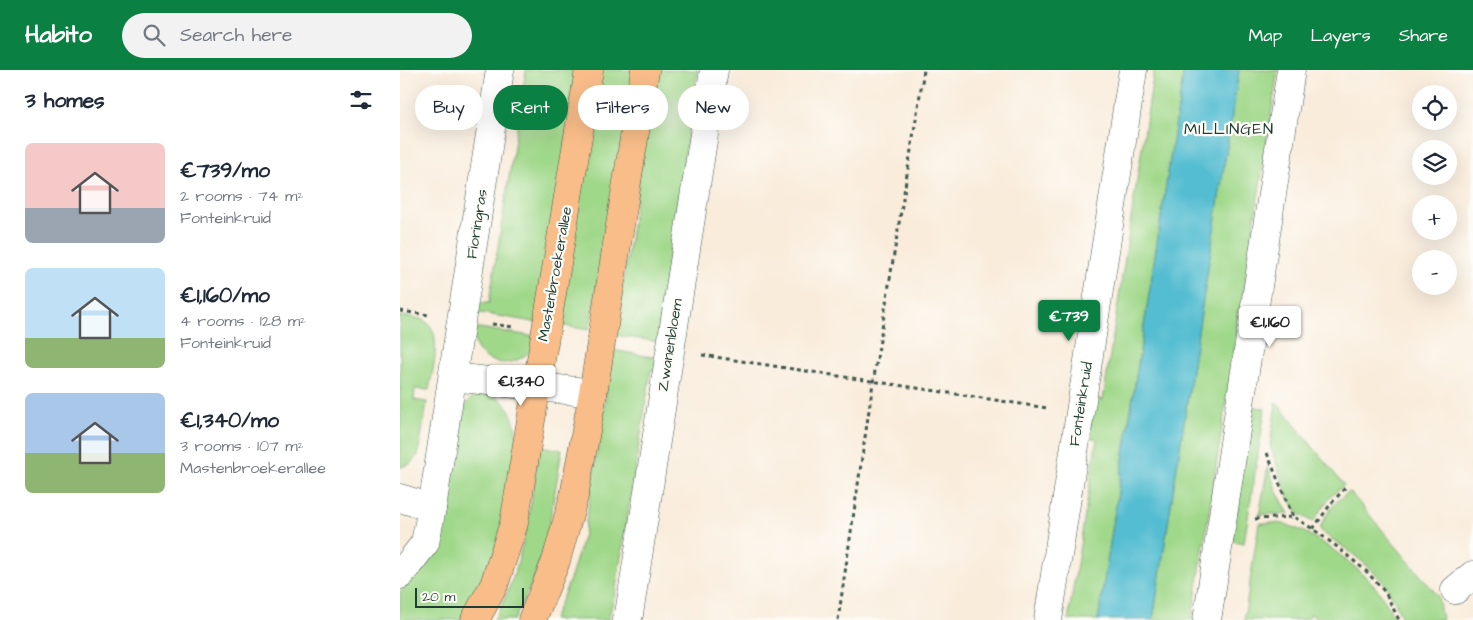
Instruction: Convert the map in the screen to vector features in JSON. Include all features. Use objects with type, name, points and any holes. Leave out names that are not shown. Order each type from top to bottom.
[{"type":"main road","name":"Mastenbroekerallee","points":[[475,620],[494,585],[514,523],[589,70]]},
{"type":"main road","points":[[532,620],[556,561],[574,496],[593,393],[645,70]]},
{"type":"street","name":"Fioringras","points":[[400,575],[425,543],[432,508],[500,70]]},
{"type":"street","name":"Zwanenbloem","points":[[626,620],[629,614],[714,70]]},
{"type":"street","name":"Fonteinkruid","points":[[1048,620],[1133,70]]},
{"type":"street","points":[[1207,620],[1291,70]]},
{"type":"street","points":[[452,377],[593,393]]},
{"type":"street","points":[[400,498],[432,508]]},
{"type":"path","points":[[838,620],[873,383],[924,70]]},
{"type":"path","points":[[669,350],[873,383],[1080,413]]},
{"type":"path","points":[[1266,450],[1294,517]]},
{"type":"path","points":[[1313,529],[1346,487]]},
{"type":"path","points":[[1219,541],[1251,519],[1294,517],[1336,546],[1366,571],[1385,592],[1399,620]]},
{"type":"green space","points":[[526,70],[577,70],[568,130],[568,85],[524,85]]},
{"type":"green space","points":[[598,70],[637,70],[634,85],[596,85]]},
{"type":"green space","points":[[656,70],[698,70],[696,85],[678,85],[678,130],[689,130],[658,328],[668,330],[666,343],[615,335],[647,130],[668,130],[668,85],[654,85]]},
{"type":"green space","points":[[1154,70],[1184,70],[1098,620],[1068,620],[1097,439],[1089,437],[1095,399],[1103,400]]},
{"type":"green space","points":[[1239,70],[1278,70],[1192,620],[1153,620]]},
{"type":"green space","points":[[516,130],[568,130],[539,323],[481,313],[477,314],[478,303],[489,303]]},
{"type":"green space","points":[[589,130],[626,130],[589,330],[559,325]]},
{"type":"green space","points":[[400,316],[421,319],[430,325],[434,333],[435,352],[429,390],[415,389],[414,400],[427,402],[418,455],[410,464],[400,467]]},
{"type":"green space","points":[[474,327],[538,337],[527,354],[518,360],[499,363],[490,360],[477,348],[474,338]]},
{"type":"green space","points":[[613,350],[663,359],[661,371],[651,370],[615,594],[608,620],[553,620],[571,577],[584,534]]},
{"type":"green space","points":[[485,394],[500,399],[509,409],[517,436],[501,545],[461,620],[400,620],[400,591],[428,561],[441,533],[461,413],[470,399]]},
{"type":"green space","points":[[1276,402],[1344,485],[1330,497],[1313,522],[1299,514],[1288,497],[1270,446]]},
{"type":"green space","points":[[1253,406],[1265,409],[1244,543],[1232,541]]},
{"type":"green space","points":[[540,446],[562,450],[547,538],[532,583],[514,620],[494,620],[504,600],[519,557],[529,513]]},
{"type":"green space","points":[[1268,466],[1277,492],[1289,514],[1264,514],[1259,516]]},
{"type":"green space","points":[[1350,492],[1438,596],[1442,620],[1403,620],[1389,591],[1377,575],[1320,529],[1332,507],[1340,498]]},
{"type":"green space","points":[[1259,523],[1278,523],[1290,526],[1328,546],[1355,567],[1377,589],[1395,620],[1318,620],[1312,614],[1305,620],[1244,620]]},
{"type":"water","points":[[1184,70],[1239,70],[1153,620],[1098,620]]},
{"type":"district","name":"MILLINGEN","points":[[1229,129]]}]
